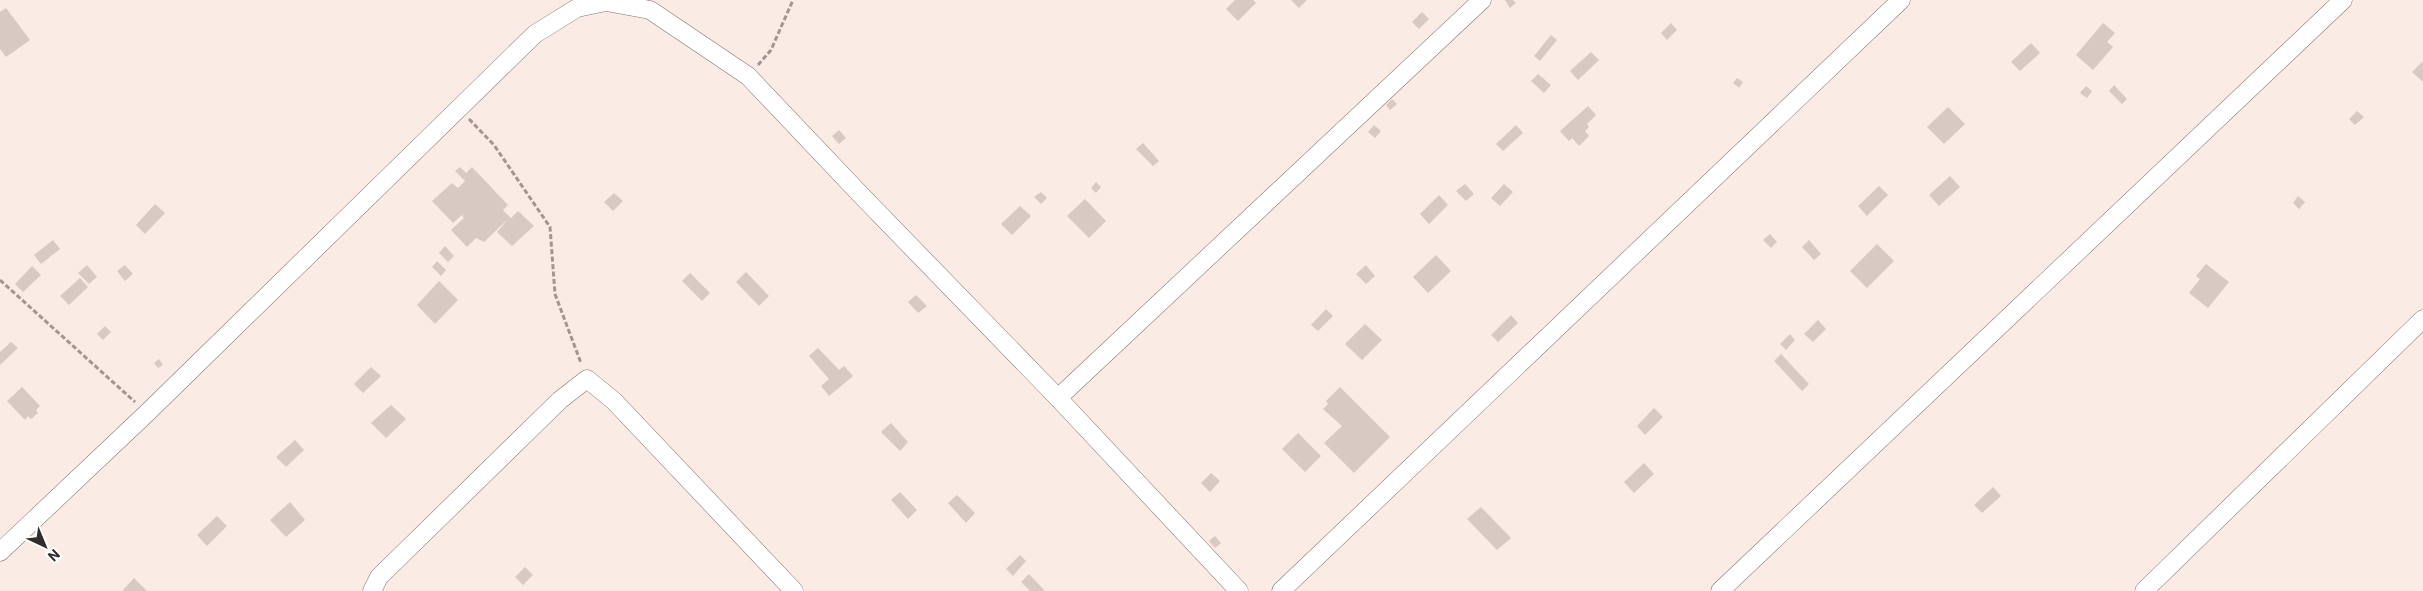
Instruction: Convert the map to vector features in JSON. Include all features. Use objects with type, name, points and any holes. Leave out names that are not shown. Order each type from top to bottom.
[{"type":"street","points":[[1058,398],[1482,0]]},
{"type":"street","points":[[1281,591],[1901,0]]},
{"type":"street","points":[[1720,591],[2343,0]]},
{"type":"street","points":[[0,552],[147,413],[536,34],[577,8],[606,2],[650,10],[748,76],[858,193],[1058,398],[1238,591]]},
{"type":"street","points":[[2144,591],[2423,319]]},
{"type":"street","points":[[372,591],[379,577],[560,400],[587,380],[614,401],[794,591]]},
{"type":"path","points":[[748,76],[771,50],[793,0]]},
{"type":"path","points":[[458,108],[494,145],[550,227],[555,294],[587,380]]},
{"type":"path","points":[[0,280],[147,413]]},
{"type":"building","points":[[1235,0],[1253,0],[1256,3],[1238,21],[1226,9]]},
{"type":"building","points":[[1291,0],[1307,0],[1299,8]]},
{"type":"building","points":[[1505,0],[1513,0],[1516,3],[1510,8]]},
{"type":"building","points":[[6,8],[30,40],[6,57],[0,49],[0,12]]},
{"type":"building","points":[[1422,12],[1429,19],[1419,29],[1412,22]]},
{"type":"building","points":[[1671,23],[1677,30],[1667,40],[1661,33]]},
{"type":"building","points":[[2103,23],[2115,33],[2107,42],[2113,47],[2093,70],[2076,55]]},
{"type":"building","points":[[1551,35],[1557,40],[1540,61],[1534,56]]},
{"type":"building","points":[[2031,43],[2040,53],[2020,71],[2011,62]]},
{"type":"building","points":[[1591,52],[1599,60],[1578,80],[1570,71]]},
{"type":"building","points":[[2423,61],[2423,82],[2412,72]]},
{"type":"building","points":[[1538,74],[1551,85],[1544,93],[1531,81]]},
{"type":"building","points":[[1737,78],[1743,82],[1739,88],[1733,83]]},
{"type":"building","points":[[2114,85],[2127,99],[2122,104],[2109,91]]},
{"type":"building","points":[[2086,86],[2092,91],[2087,98],[2080,93]]},
{"type":"building","points":[[1392,99],[1397,104],[1390,110],[1386,105]]},
{"type":"building","points":[[1588,106],[1596,115],[1587,124],[1589,127],[1585,131],[1589,136],[1579,146],[1572,138],[1569,141],[1560,131]]},
{"type":"building","points":[[1948,107],[1965,124],[1944,144],[1927,127]]},
{"type":"building","points":[[2357,111],[2364,117],[2355,125],[2349,119]]},
{"type":"building","points":[[1374,125],[1381,131],[1375,138],[1368,132]]},
{"type":"building","points":[[1516,125],[1523,133],[1503,151],[1496,144]]},
{"type":"building","points":[[839,130],[846,138],[839,144],[832,136]]},
{"type":"building","points":[[1143,143],[1159,161],[1153,166],[1136,149]]},
{"type":"building","points":[[460,167],[466,173],[472,167],[508,205],[503,210],[511,218],[518,211],[534,226],[512,246],[497,232],[508,219],[484,242],[476,238],[467,247],[451,230],[464,218],[462,215],[453,223],[432,201],[452,183],[458,188],[465,181],[455,171]]},
{"type":"building","points":[[1950,176],[1960,187],[1939,206],[1929,195]]},
{"type":"building","points":[[1096,182],[1101,187],[1096,193],[1091,188]]},
{"type":"building","points":[[1465,184],[1474,194],[1466,201],[1456,191]]},
{"type":"building","points":[[1504,184],[1513,192],[1500,206],[1491,198]]},
{"type":"building","points":[[1879,186],[1888,195],[1867,216],[1858,206]]},
{"type":"building","points":[[1041,192],[1047,198],[1041,204],[1034,197]]},
{"type":"building","points":[[614,193],[623,201],[613,211],[604,202]]},
{"type":"building","points":[[1439,195],[1448,205],[1429,224],[1420,214]]},
{"type":"building","points":[[2298,196],[2305,202],[2299,209],[2293,203]]},
{"type":"building","points":[[1085,199],[1106,221],[1089,238],[1067,216]]},
{"type":"building","points":[[155,204],[165,213],[145,234],[136,225]]},
{"type":"building","points":[[1020,206],[1031,216],[1012,235],[1001,224]]},
{"type":"building","points":[[1770,234],[1777,242],[1771,248],[1763,240]]},
{"type":"building","points":[[53,240],[60,249],[41,264],[34,255]]},
{"type":"building","points":[[1809,240],[1821,254],[1814,260],[1802,247]]},
{"type":"building","points":[[1877,244],[1894,261],[1867,288],[1850,271]]},
{"type":"building","points":[[445,246],[454,256],[448,262],[439,253]]},
{"type":"building","points":[[1436,255],[1451,271],[1428,293],[1413,277]]},
{"type":"building","points":[[437,261],[446,270],[441,276],[432,267]]},
{"type":"building","points":[[2206,264],[2229,282],[2208,308],[2189,293],[2200,279],[2196,276]]},
{"type":"building","points":[[87,265],[97,277],[89,284],[78,273]]},
{"type":"building","points":[[125,265],[133,274],[125,281],[117,271]]},
{"type":"building","points":[[1366,265],[1375,276],[1366,284],[1356,274]]},
{"type":"building","points":[[32,266],[41,275],[23,292],[15,284]]},
{"type":"building","points":[[746,272],[769,296],[759,306],[736,282]]},
{"type":"building","points":[[690,273],[710,293],[702,301],[682,281]]},
{"type":"building","points":[[80,278],[88,287],[69,305],[60,296]]},
{"type":"building","points":[[439,281],[458,300],[435,324],[417,305]]},
{"type":"building","points":[[916,295],[927,306],[918,313],[908,302]]},
{"type":"building","points":[[1326,309],[1333,316],[1318,331],[1311,325]]},
{"type":"building","points":[[1511,315],[1518,323],[1498,342],[1491,335]]},
{"type":"building","points":[[1818,320],[1826,329],[1813,342],[1804,334]]},
{"type":"building","points":[[1365,324],[1382,340],[1362,360],[1345,344]]},
{"type":"building","points":[[105,326],[111,332],[103,340],[97,334]]},
{"type":"building","points":[[1790,334],[1795,340],[1786,350],[1780,344]]},
{"type":"building","points":[[11,342],[18,348],[0,365],[0,352]]},
{"type":"building","points":[[818,348],[839,370],[844,366],[853,376],[829,396],[821,386],[829,379],[809,356]]},
{"type":"building","points":[[1781,354],[1809,384],[1802,391],[1774,361]]},
{"type":"building","points":[[159,359],[163,365],[158,368],[154,363]]},
{"type":"building","points":[[371,367],[381,376],[363,393],[354,384]]},
{"type":"building","points":[[22,387],[40,406],[36,410],[38,413],[31,419],[28,416],[25,420],[7,401]]},
{"type":"building","points":[[1340,387],[1390,437],[1354,473],[1324,443],[1342,426],[1323,409],[1328,404],[1326,401]]},
{"type":"building","points":[[391,405],[406,419],[386,438],[371,423]]},
{"type":"building","points":[[1654,408],[1663,417],[1645,435],[1637,426]]},
{"type":"building","points":[[891,423],[908,442],[900,451],[881,432]]},
{"type":"building","points":[[1298,433],[1321,456],[1305,472],[1282,449]]},
{"type":"building","points":[[295,440],[304,450],[286,467],[276,457]]},
{"type":"building","points":[[1644,463],[1654,474],[1634,493],[1624,482]]},
{"type":"building","points":[[1211,473],[1220,481],[1210,492],[1201,483]]},
{"type":"building","points":[[1993,487],[2001,496],[1982,513],[1974,505]]},
{"type":"building","points":[[900,492],[917,510],[908,519],[891,500]]},
{"type":"building","points":[[957,495],[975,513],[966,523],[948,503]]},
{"type":"building","points":[[290,502],[305,520],[286,537],[270,520]]},
{"type":"building","points":[[1481,507],[1511,538],[1497,550],[1467,519]]},
{"type":"building","points":[[217,516],[227,526],[207,546],[197,535]]},
{"type":"building","points":[[1215,536],[1221,543],[1215,548],[1209,541]]},
{"type":"building","points":[[1020,555],[1026,561],[1013,576],[1006,569]]},
{"type":"building","points":[[525,567],[533,575],[523,585],[515,577]]},
{"type":"building","points":[[1029,574],[1045,591],[1030,591],[1021,582]]},
{"type":"building","points":[[134,578],[147,591],[122,591]]}]
